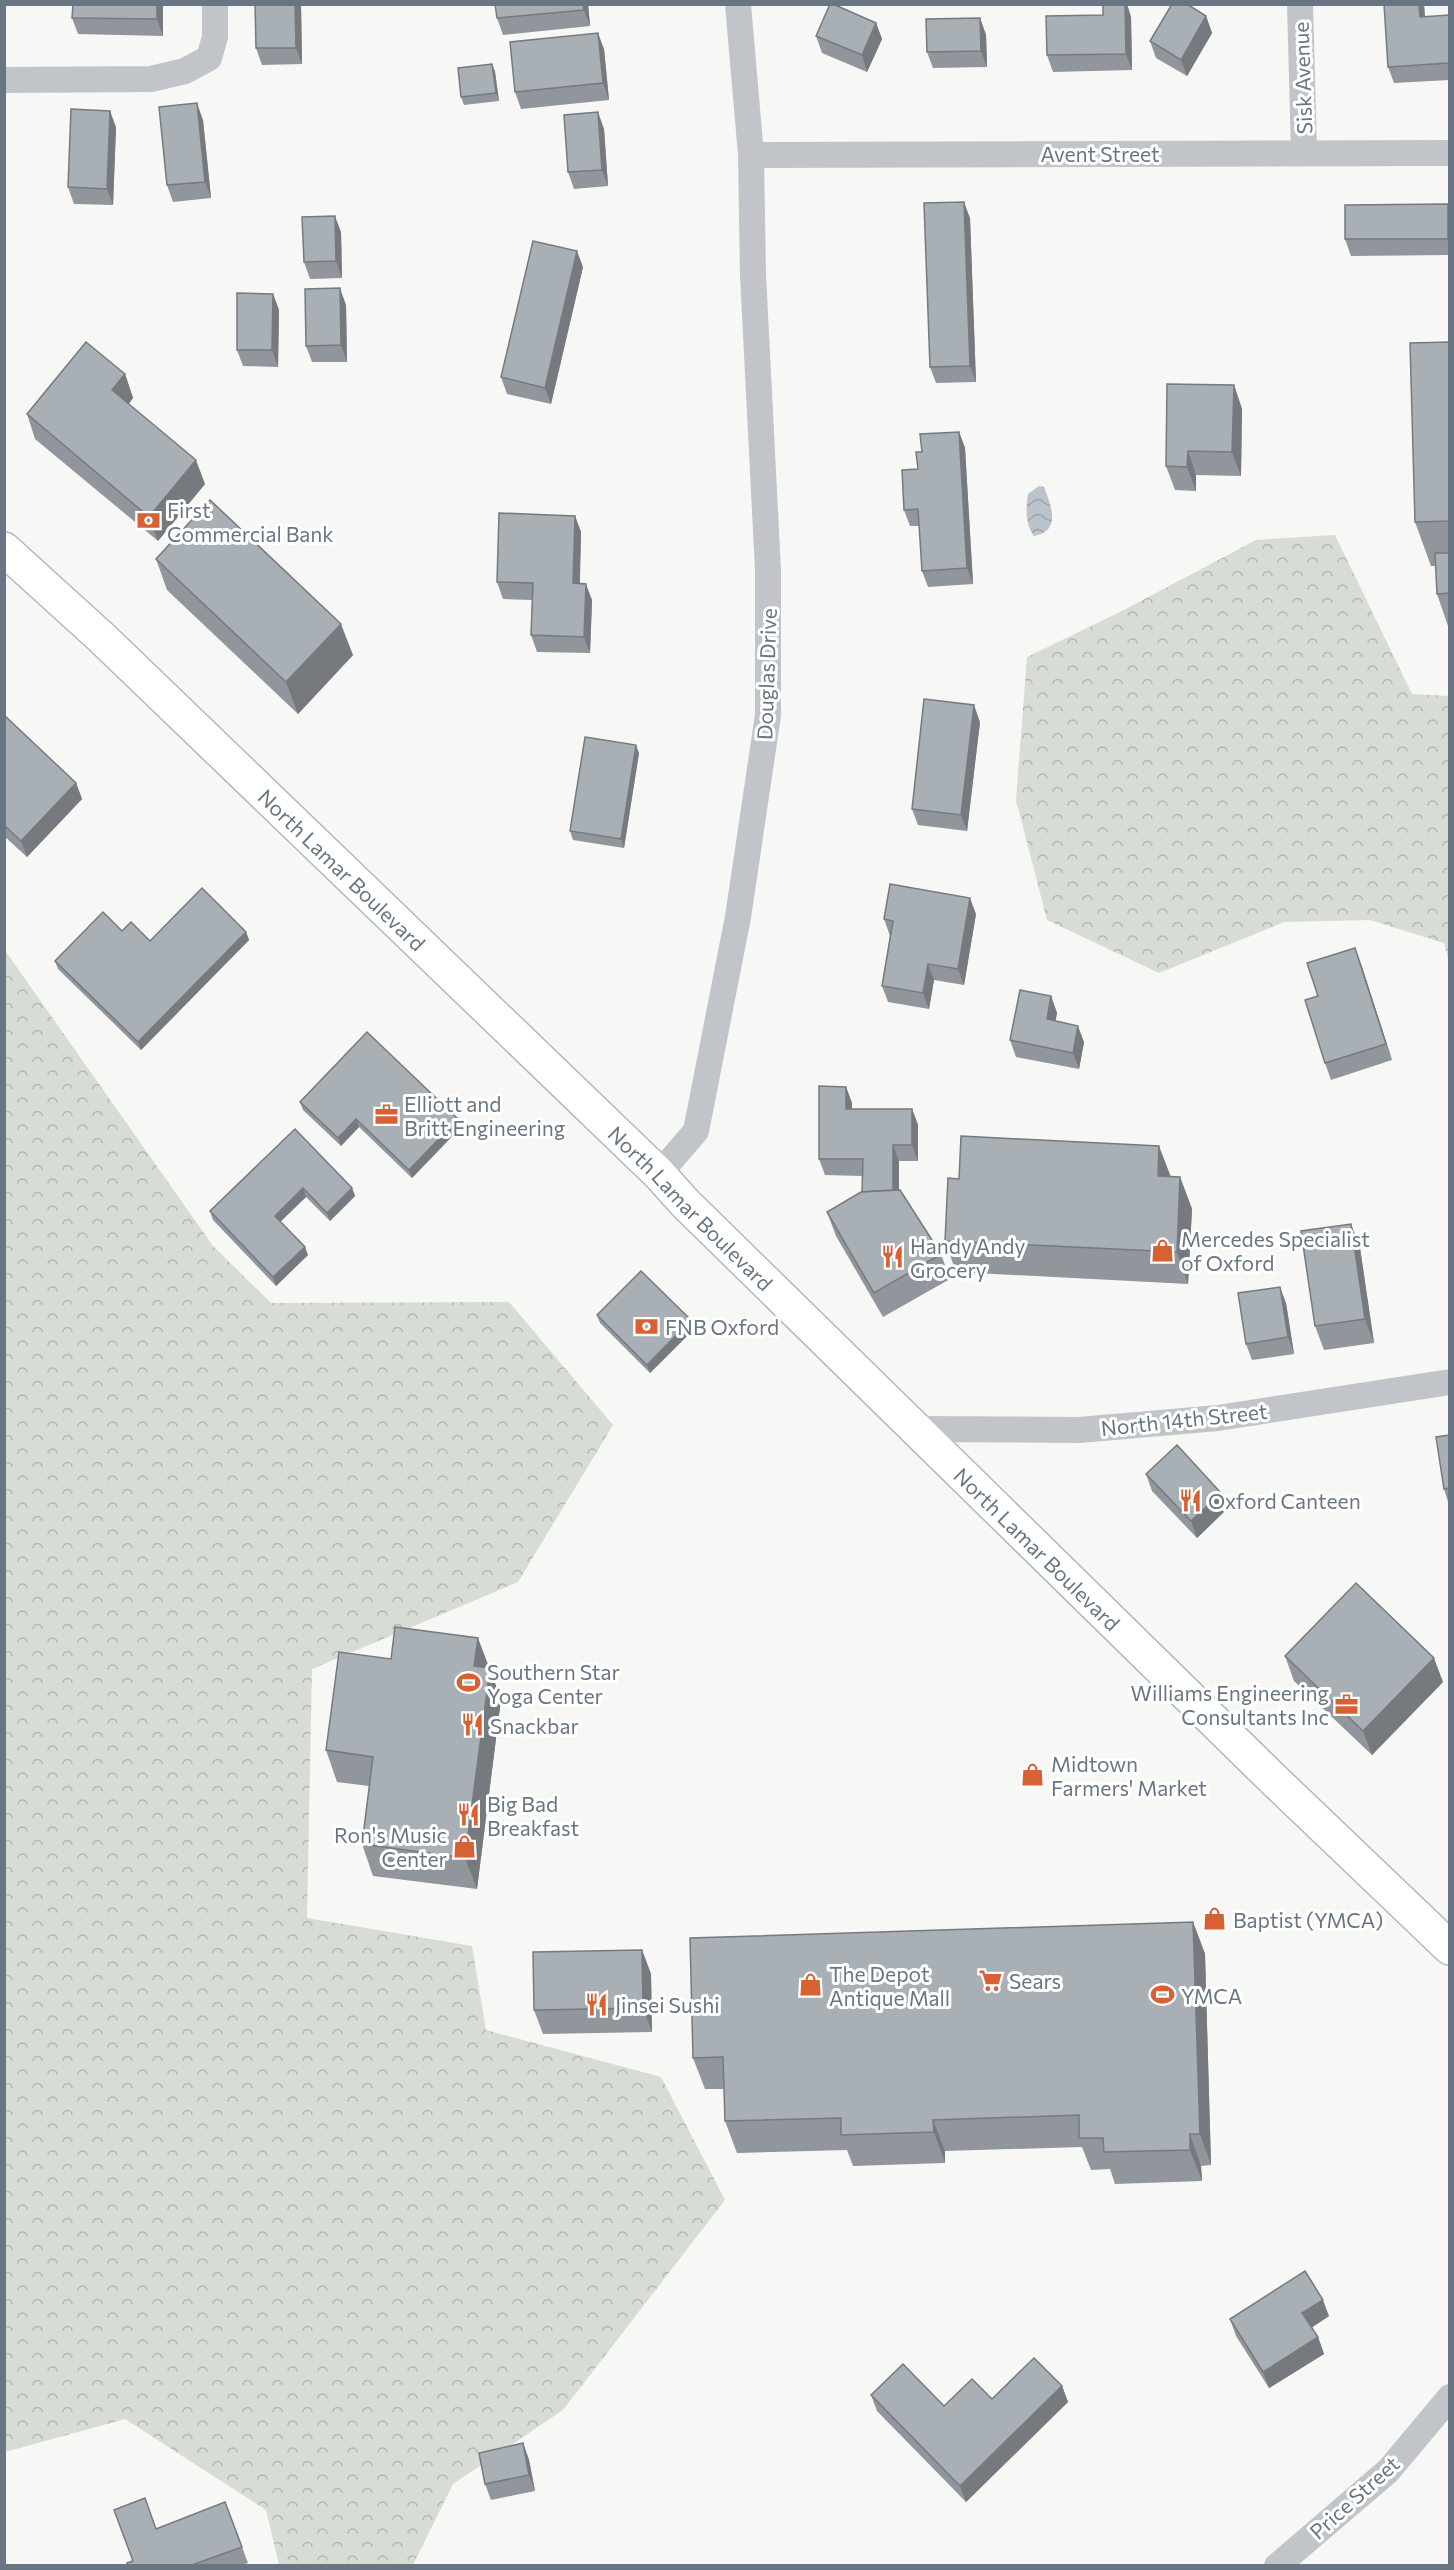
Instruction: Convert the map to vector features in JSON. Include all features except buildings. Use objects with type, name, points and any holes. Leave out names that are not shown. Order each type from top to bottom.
[{"type":"street","points":[[4,80],[151,79],[185,71],[209,57],[215,37],[215,4]]},
{"type":"street","name":"Douglas Drive","points":[[658,1174],[696,1131],[738,917],[768,715],[768,570],[753,275],[750,155],[738,4]]},
{"type":"street","name":"Sisk Avenue","points":[[1300,4],[1304,152]]},
{"type":"street","name":"Avent Street","points":[[750,155],[1449,153]]},
{"type":"street","name":"North Lamar Boulevard","points":[[4,549],[102,638],[658,1174],[1273,1779],[1449,1948]]},
{"type":"street","name":"North 14th Street","points":[[917,1429],[1079,1430],[1218,1418],[1449,1382]]},
{"type":"street","name":"Price Street","points":[[1277,2565],[1388,2471],[1449,2397]]},
{"type":"green space","points":[[1335,535],[1412,694],[1449,696],[1449,962],[1444,943],[1370,920],[1284,922],[1159,973],[1047,920],[1016,800],[1027,657],[1122,611],[1256,540]]},
{"type":"green space","points":[[4,949],[213,1246],[271,1303],[509,1302],[613,1425],[518,1582],[312,1669],[307,1918],[472,1946],[486,2030],[661,2077],[725,2200],[563,2410],[453,2484],[413,2565],[279,2565],[266,2510],[125,2419],[5,2452]]},
{"type":"water","points":[[1039,486],[1044,487],[1052,516],[1048,529],[1034,536],[1028,521],[1027,499],[1028,494]]},
{"type":"place","name":"First Commercial Bank","points":[[149,521]]},
{"type":"place","name":"Elliott and Britt Engineering","points":[[386,1115]]},
{"type":"place","name":"Mercedes Specialist of Oxford","points":[[1163,1250]]},
{"type":"place","name":"Handy Andy Grocery","points":[[892,1257]]},
{"type":"place","name":"FNB Oxford","points":[[647,1326]]},
{"type":"place","name":"Oxford Canteen","points":[[1190,1500]]},
{"type":"place","name":"Southern Star Yoga Center","points":[[469,1683]]},
{"type":"place","name":"Williams Engineering Consultants Inc","points":[[1347,1704]]},
{"type":"place","name":"Snackbar","points":[[472,1725]]},
{"type":"place","name":"Midtown Farmers' Market","points":[[1033,1775]]},
{"type":"place","name":"Big Bad Breakfast","points":[[469,1815]]},
{"type":"place","name":"Ron's Music Center","points":[[465,1846]]},
{"type":"place","name":"Baptist (YMCA)","points":[[1215,1919]]},
{"type":"place","name":"Sears","points":[[991,1980]]},
{"type":"place","name":"The Depot Antique Mall","points":[[811,1985]]},
{"type":"place","name":"YMCA","points":[[1163,1995]]},
{"type":"place","name":"Jinsei Sushi","points":[[597,2004]]}]
